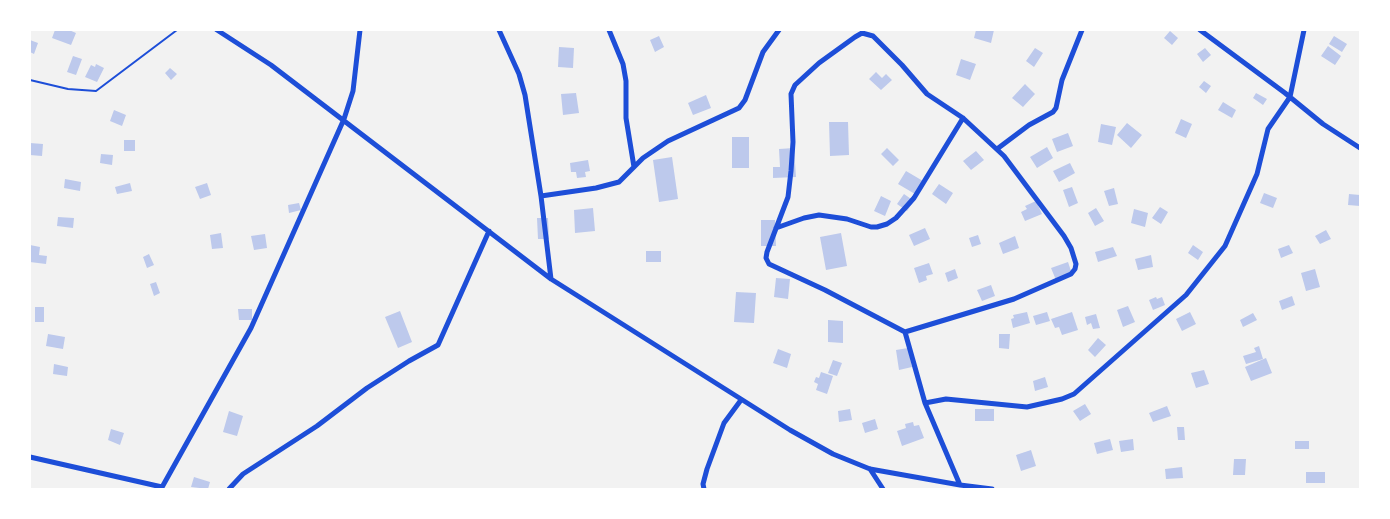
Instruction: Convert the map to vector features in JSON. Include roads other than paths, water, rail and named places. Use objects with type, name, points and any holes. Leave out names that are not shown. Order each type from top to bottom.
[{"type":"street","points":[[217,30],[271,65],[551,279],[742,400],[833,454],[870,469],[992,489]]},
{"type":"street","points":[[30,457],[161,488],[251,328],[344,120],[353,91],[360,30]]},
{"type":"street","points":[[499,30],[519,74],[525,95],[541,196],[551,279]]},
{"type":"street","points":[[609,30],[623,64],[626,81],[626,118],[634,167]]},
{"type":"street","points":[[541,196],[596,188],[619,182],[642,158],[668,141],[739,108],[745,100],[762,52],[779,30]]},
{"type":"street","points":[[997,148],[1056,108],[1062,80],[1082,30]]},
{"type":"street","points":[[1200,30],[1323,124],[1360,148]]},
{"type":"street","points":[[925,403],[946,399],[1027,407],[1062,399],[1074,394],[1186,296],[1224,246],[1257,174],[1262,160],[1268,129],[1290,97],[1304,30]]},
{"type":"street","points":[[862,34],[873,36],[927,94],[963,118],[997,148],[1064,236],[1071,248],[1076,264],[1071,274],[1014,299],[905,332],[825,290],[769,264],[766,252],[788,197],[793,142],[791,94],[795,85],[819,63],[855,37],[862,34]]},
{"type":"street","points":[[776,228],[819,215],[847,219],[878,227],[887,224],[896,218],[914,198],[963,118]]},
{"type":"street","points":[[229,489],[243,474],[317,426],[367,388],[409,361],[438,346],[489,231]]},
{"type":"street","points":[[905,332],[925,403],[960,485]]},
{"type":"street","points":[[704,489],[703,484],[707,469],[724,423],[742,400]]},
{"type":"street","points":[[870,469],[883,489]]}]
